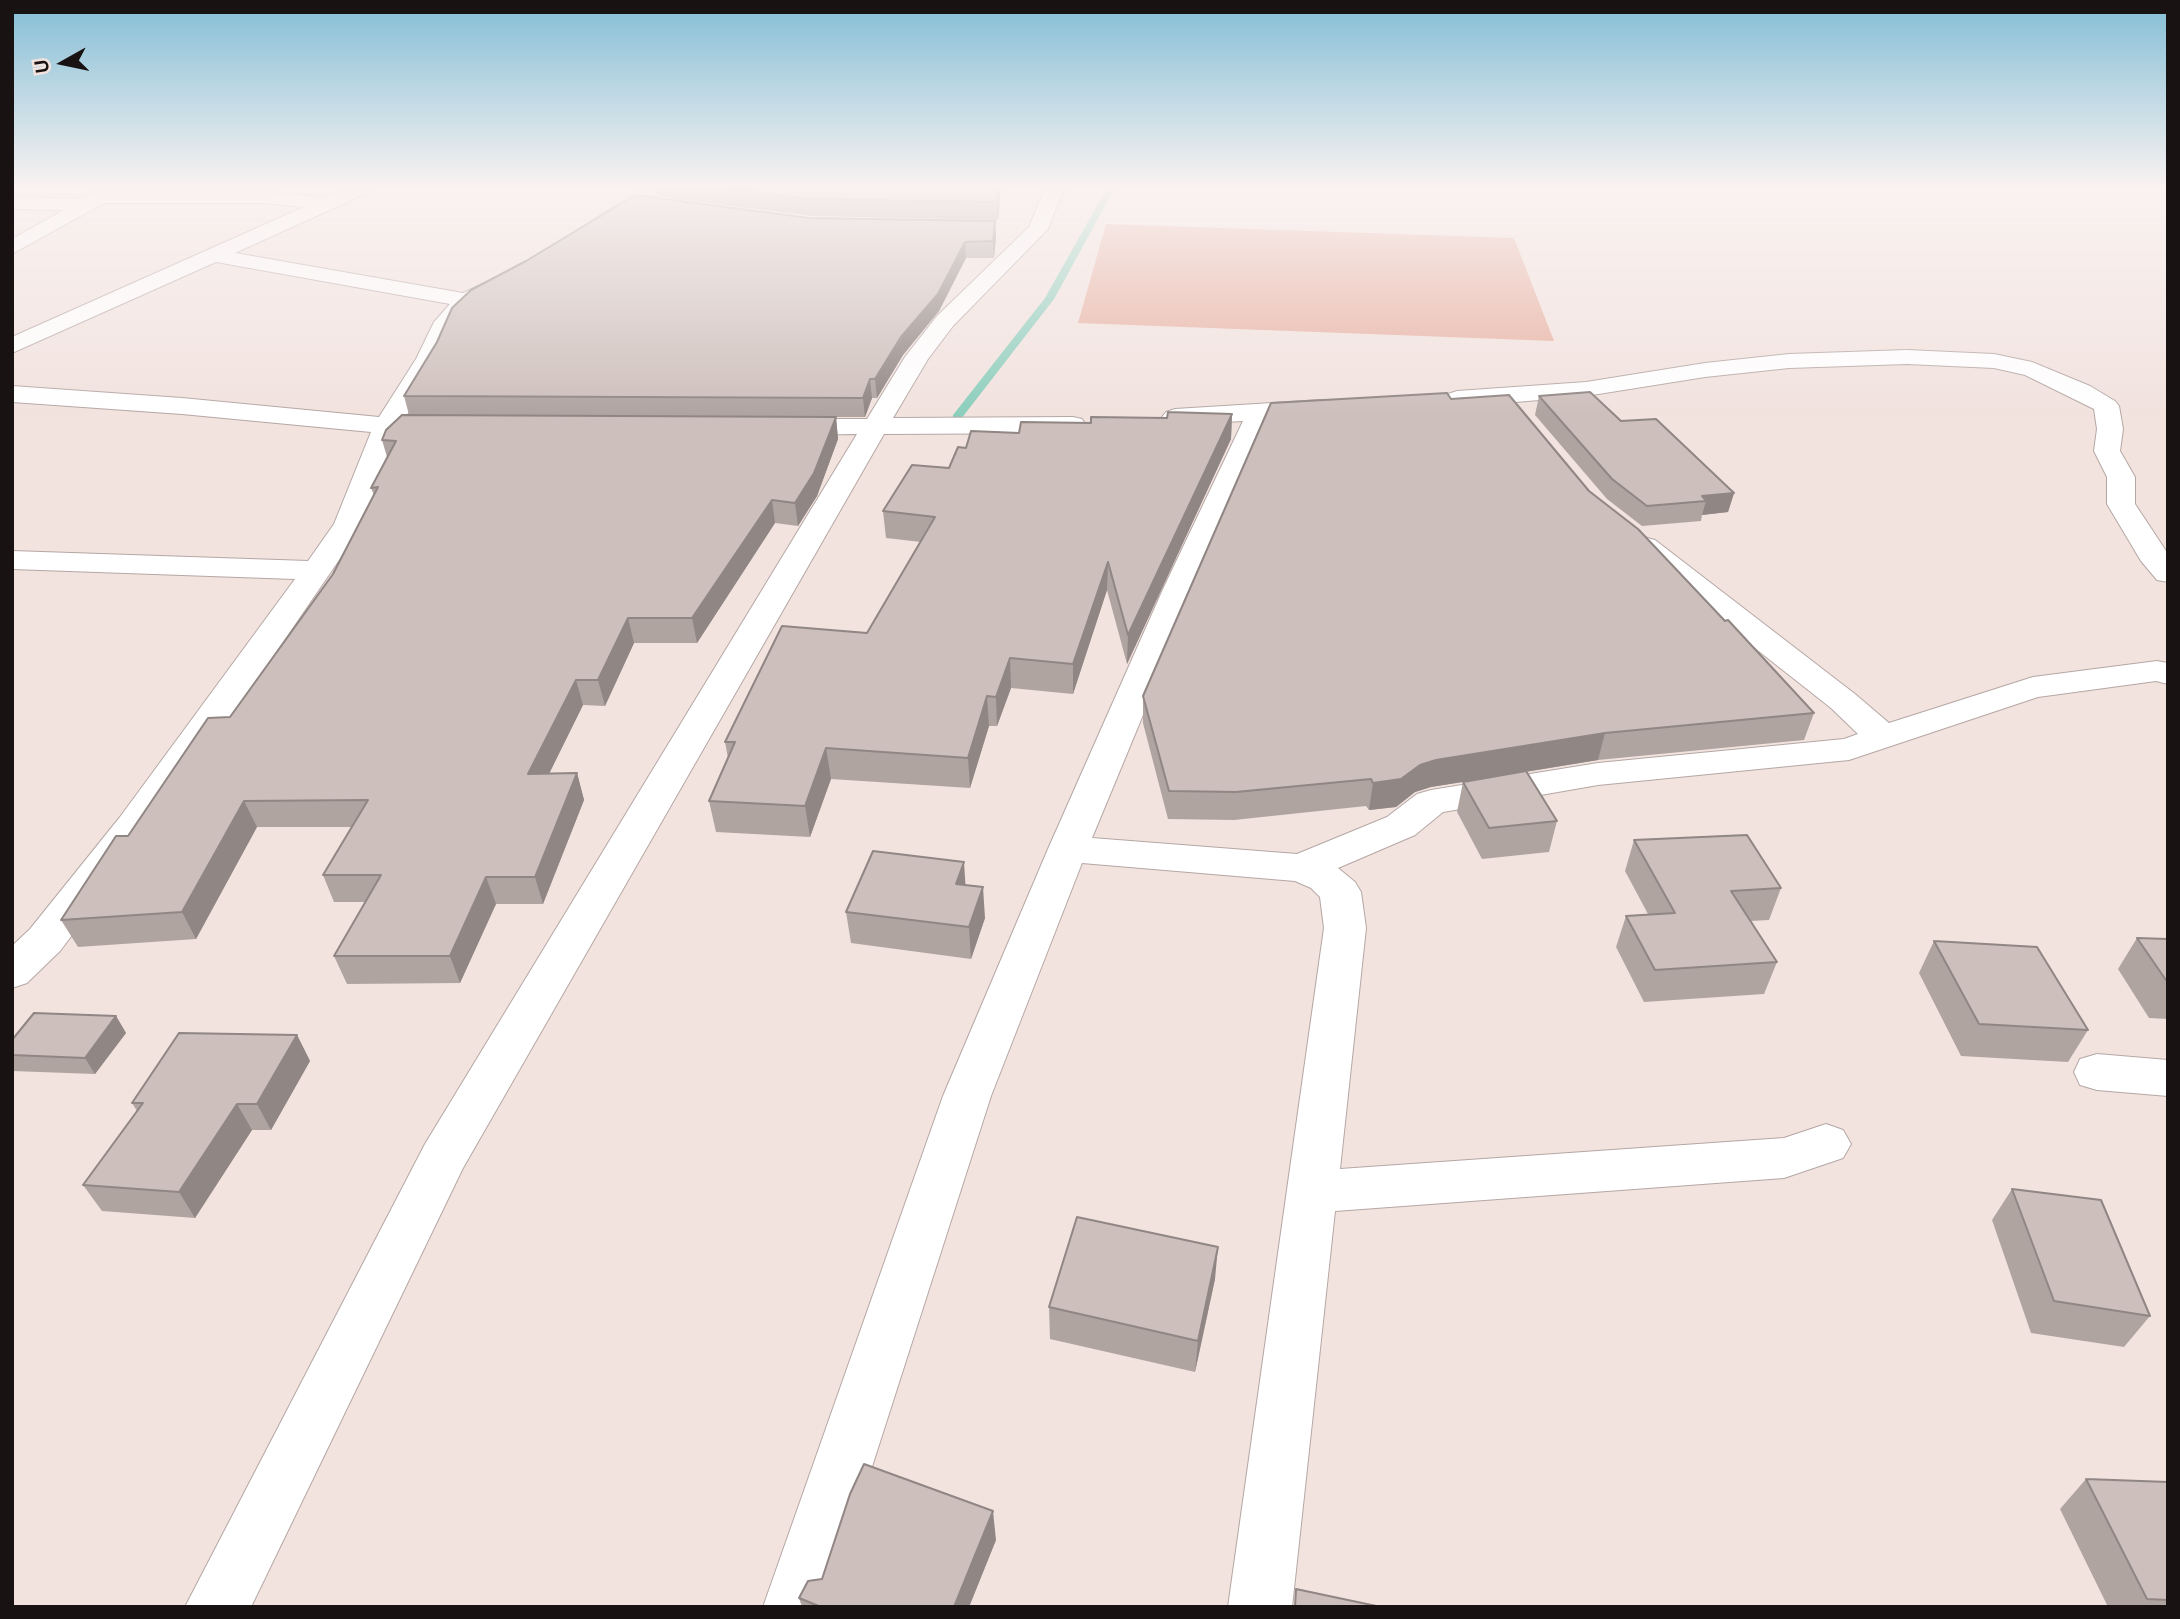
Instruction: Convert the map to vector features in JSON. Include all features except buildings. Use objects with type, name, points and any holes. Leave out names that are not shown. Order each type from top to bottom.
[{"type":"street","points":[[12,346],[191,264]]},
{"type":"street","points":[[265,264],[466,300]]},
{"type":"street","points":[[217,1607],[443,1158],[917,357],[945,321],[1003,264]]},
{"type":"street","points":[[12,971],[45,940],[134,826],[348,525],[387,426],[428,359],[444,323],[466,300],[511,277]]},
{"type":"street","points":[[1438,401],[1586,389],[1705,370],[1802,361],[1907,356],[1994,361],[2032,369],[2106,406],[2110,429],[2107,451],[2121,477],[2121,504],[2152,555],[2168,573]]},
{"type":"street","points":[[12,394],[183,406],[387,426],[467,426]]},
{"type":"street","points":[[1506,396],[1525,424]]},
{"type":"street","points":[[1155,419],[1342,407]]},
{"type":"street","points":[[795,1607],[967,1096],[1068,849],[1180,587],[1260,411]]},
{"type":"street","points":[[764,426],[874,428],[1102,423]]},
{"type":"street","points":[[1617,524],[1843,701],[1883,737]]},
{"type":"street","points":[[12,560],[316,570]]},
{"type":"street","points":[[1301,868],[1401,826],[1431,802],[1598,774],[1849,750],[2033,687],[2157,671],[2168,674]]},
{"type":"street","points":[[1068,849],[1301,868],[1325,878],[1340,892],[1345,928],[1260,1607]]},
{"type":"street","points":[[2097,1072],[2168,1078]]},
{"type":"street","points":[[1312,1192],[1784,1158],[1826,1144]]},
{"type":"shaded area","points":[[1095,264],[1524,264],[1554,341],[1078,323]]},
{"type":"waterway","points":[[957,417],[1049,299],[1069,264]]}]
